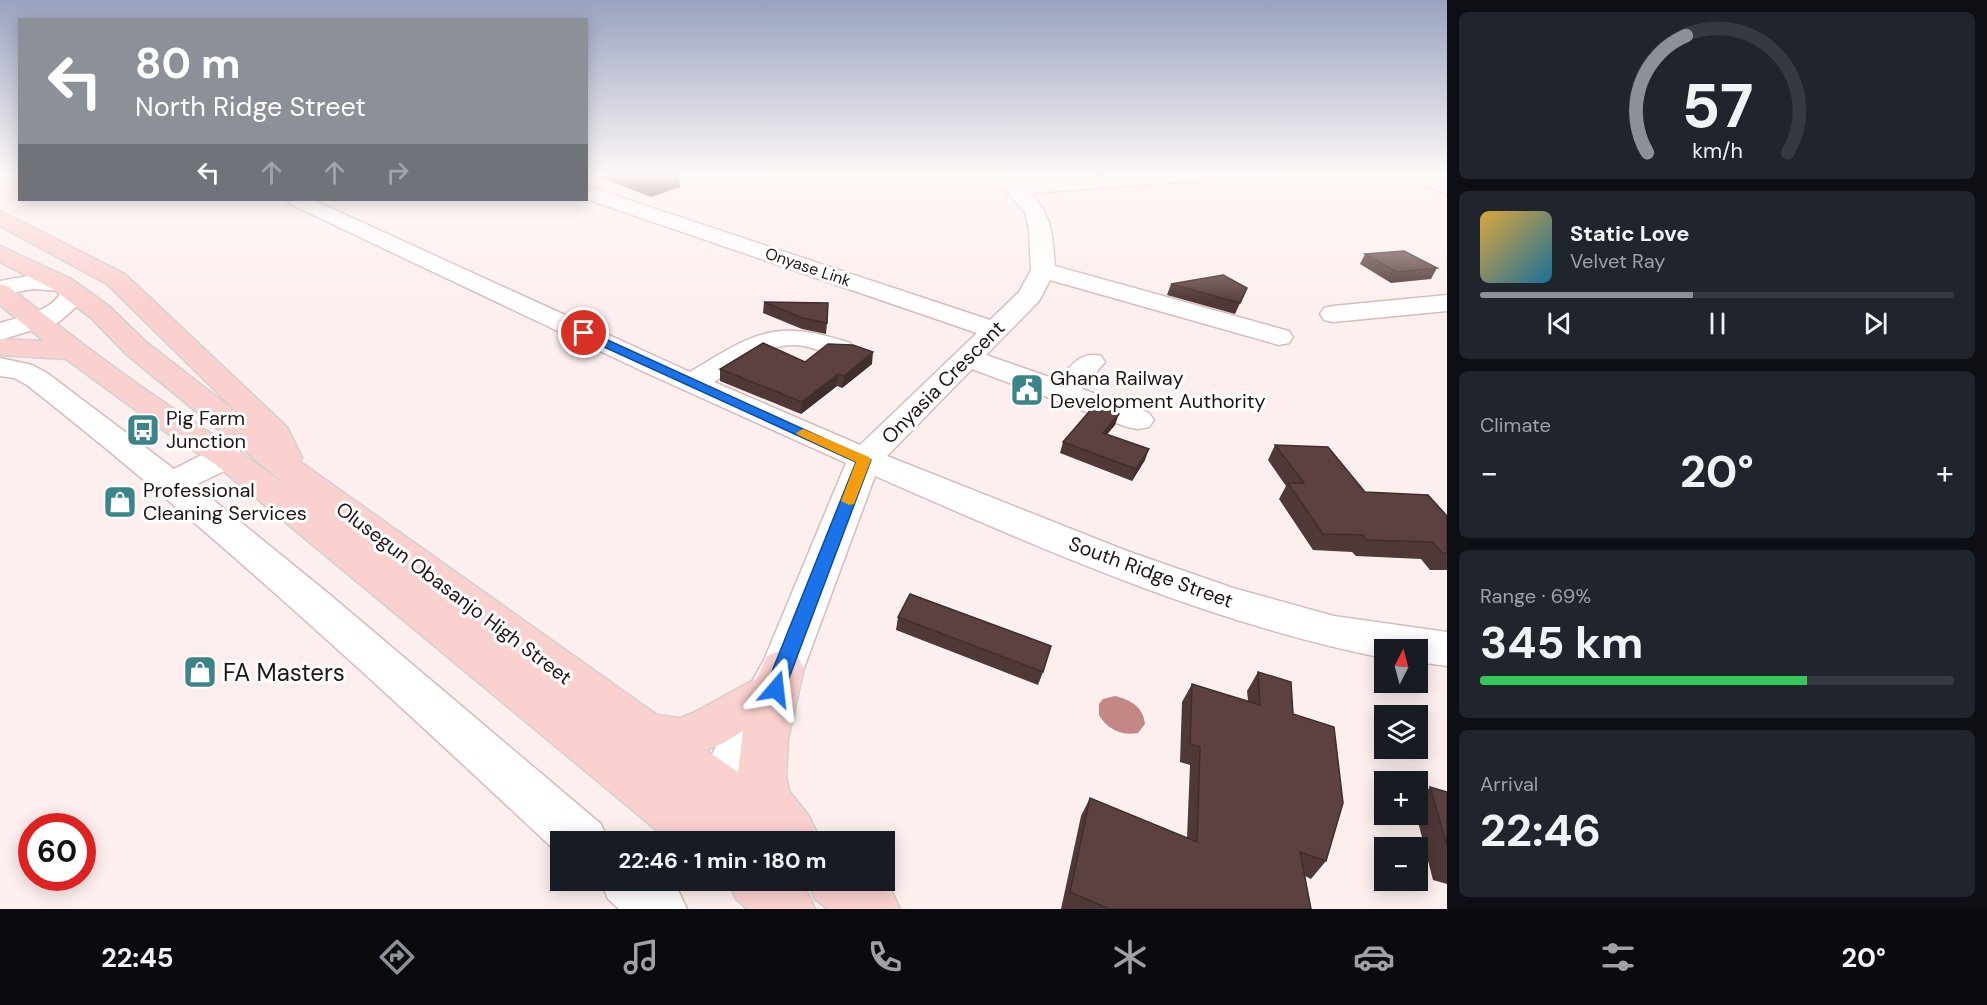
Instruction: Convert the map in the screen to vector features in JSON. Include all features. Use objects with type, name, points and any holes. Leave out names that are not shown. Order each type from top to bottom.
[{"type":"main road","points":[[0,217],[116,279],[130,291],[276,434],[290,471]]},
{"type":"main road","name":"Olusegun Obasanjo High Street","points":[[0,253],[67,289],[100,312],[136,348],[290,471],[644,734],[708,819]]},
{"type":"main road","name":"Olusegun Obasanjo High Street","points":[[0,290],[73,351],[177,426],[227,457],[708,819],[748,831]]},
{"type":"main road","points":[[0,347],[73,351]]},
{"type":"main road","points":[[644,734],[680,738],[698,732],[773,681]]},
{"type":"main road","points":[[773,681],[762,778],[770,806],[789,831]]},
{"type":"main road","points":[[767,891],[787,909]]},
{"type":"main road","points":[[848,891],[872,909]]},
{"type":"street","name":"South Ridge Street","points":[[332,216],[864,460],[1140,571],[1282,619],[1396,646],[1447,649]]},
{"type":"street","name":"Onyase Link","points":[[658,216],[996,331]]},
{"type":"street","points":[[1036,216],[1043,250],[1043,270],[1280,337]]},
{"type":"street","name":"Onyasia Crescent","points":[[708,819],[773,681],[864,460],[1030,296],[1043,270]]},
{"type":"street","name":"Olusegun Obasanjo High Street","points":[[0,290],[33,282],[67,289]]},
{"type":"street","points":[[0,332],[38,321],[63,308],[71,300],[67,289]]},
{"type":"street","points":[[1334,314],[1447,303]]},
{"type":"street","points":[[692,383],[753,346],[778,338],[802,337],[840,349]]},
{"type":"street","points":[[969,358],[1138,420]]},
{"type":"street","points":[[1063,392],[1091,362]]},
{"type":"street","points":[[0,367],[22,371],[38,379],[135,452],[378,659],[571,831]]},
{"type":"street","points":[[171,483],[227,457]]},
{"type":"street","points":[[639,891],[659,909]]},
{"type":"shaded area","points":[[1115,696],[1131,702],[1142,713],[1145,724],[1138,733],[1126,734],[1116,731],[1099,715],[1099,704],[1103,699]]},
{"type":"building","points":[[1404,251],[1437,268],[1397,272],[1365,254]]},
{"type":"building","points":[[1223,275],[1247,288],[1240,303],[1171,284]]},
{"type":"building","points":[[764,302],[828,303],[827,323],[802,318]]},
{"type":"building","points":[[763,343],[805,362],[828,344],[853,345],[873,352],[844,376],[838,374],[802,402],[720,369]]},
{"type":"building","points":[[1095,405],[1119,414],[1103,433],[1149,449],[1136,469],[1063,442]]},
{"type":"building","points":[[1275,445],[1328,447],[1365,492],[1428,495],[1447,516],[1447,553],[1442,553],[1433,542],[1366,540],[1363,535],[1323,534],[1288,483],[1304,483]]},
{"type":"building","points":[[910,594],[1051,646],[1043,672],[898,617]]},
{"type":"building","points":[[1258,672],[1291,682],[1293,714],[1334,727],[1343,803],[1326,861],[1300,852],[1311,909],[1109,909],[1070,892],[1090,798],[1197,842],[1200,747],[1190,744],[1192,684],[1260,705]]},
{"type":"building","points":[[1430,787],[1447,792],[1447,846]]},
{"type":"slow traffic","points":[[803,433],[864,460],[849,501]]},
{"type":"place","name":"Ghana Railway Development Authority","points":[[1027,390]]},
{"type":"place","name":"Pig Farm Junction","points":[[143,430]]},
{"type":"place","name":"Professional Cleaning Services","points":[[120,502]]},
{"type":"place","name":"FA Masters","points":[[200,672]]},
{"type":"route","points":[[584,333],[864,460],[776,689]]}]
